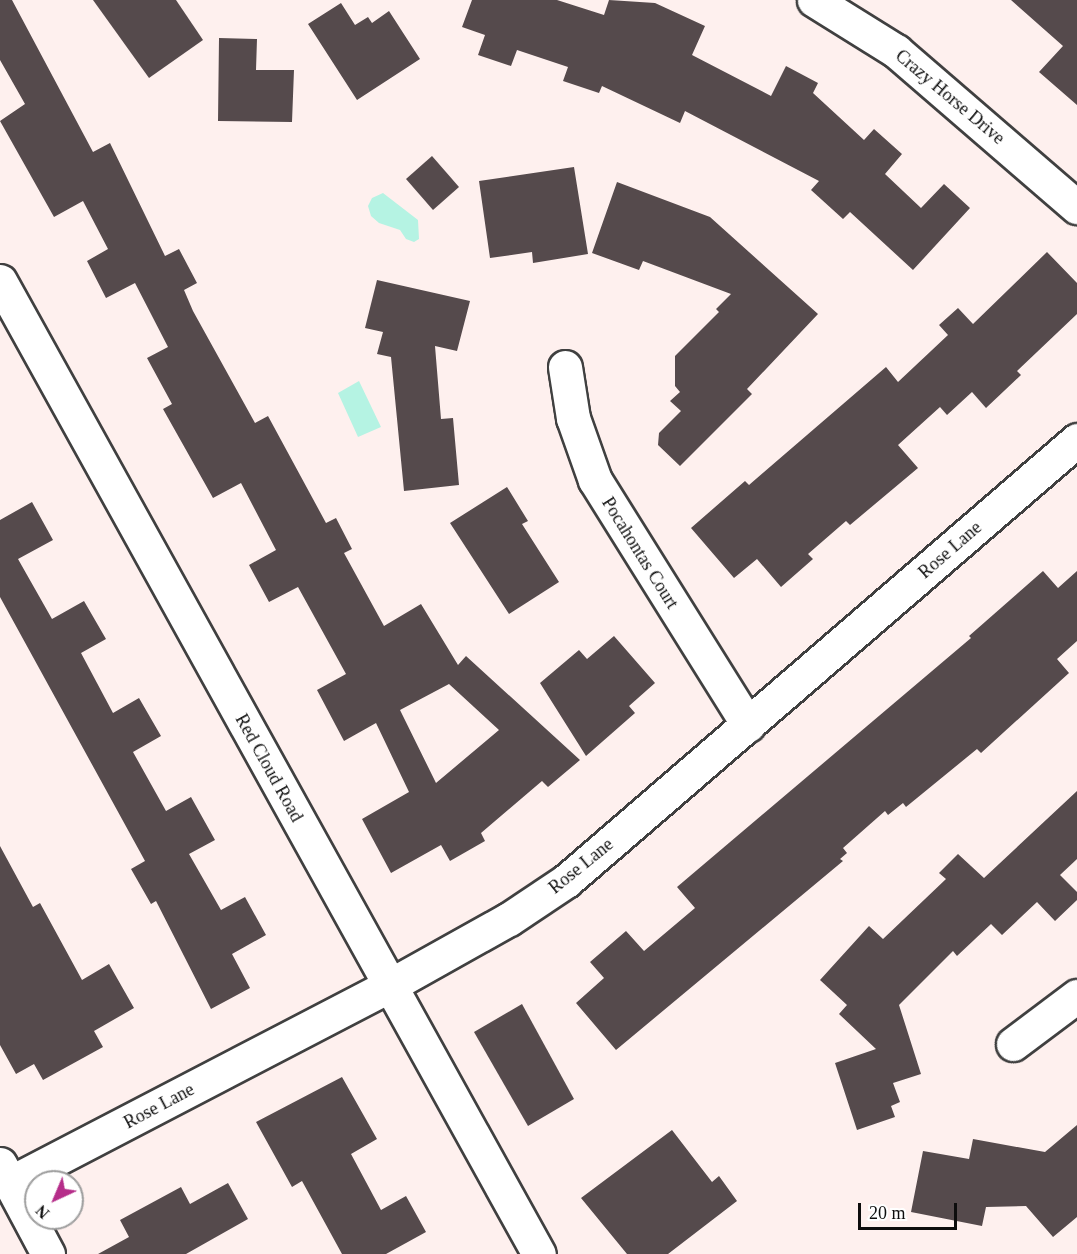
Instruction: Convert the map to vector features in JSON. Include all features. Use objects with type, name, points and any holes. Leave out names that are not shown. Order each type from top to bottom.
[{"type":"street","name":"Crazy Horse Drive","points":[[814,0],[896,51],[1077,207]]},
{"type":"street","name":"Red Cloud Road","points":[[0,281],[538,1254]]},
{"type":"street","name":"Pocahontas Court","points":[[565,367],[573,418],[595,480],[748,725]]},
{"type":"street","name":"Rose Lane","points":[[5,1173],[389,986],[509,919],[566,880],[1077,440]]},
{"type":"street","points":[[1013,1044],[1077,996]]},
{"type":"street","points":[[5,1173],[48,1254]]},
{"type":"shaded area","points":[[383,193],[418,220],[419,239],[414,242],[406,239],[400,230],[379,223],[371,216],[368,206],[372,198]]},
{"type":"shaded area","points":[[359,381],[381,427],[358,437],[338,393]]},
{"type":"building","points":[[0,0],[12,0],[93,152],[110,143],[165,256],[179,249],[197,283],[184,290],[193,311],[255,423],[268,416],[326,523],[336,518],[352,549],[344,553],[384,626],[421,604],[458,665],[466,656],[580,760],[548,787],[542,781],[481,833],[485,841],[450,861],[441,845],[391,873],[362,819],[409,792],[376,723],[344,741],[317,690],[346,674],[298,587],[269,602],[249,565],[276,550],[241,483],[213,498],[163,409],[172,404],[147,358],[168,347],[135,283],[106,298],[87,261],[108,249],[83,201],[54,217],[0,121],[25,104],[0,60]],"holes":[[[449,684],[499,730],[436,783],[400,710]]]},
{"type":"building","points":[[93,0],[176,0],[203,40],[149,78]]},
{"type":"building","points":[[472,0],[557,0],[604,15],[609,0],[655,3],[705,26],[692,55],[771,96],[786,66],[818,83],[813,93],[864,140],[874,129],[902,154],[885,174],[921,208],[944,184],[970,208],[913,270],[850,212],[843,219],[811,190],[819,181],[685,111],[680,123],[602,86],[599,93],[563,81],[568,67],[517,50],[511,66],[478,55],[485,35],[462,27]]},
{"type":"building","points":[[1011,0],[1077,0],[1077,105],[1039,72],[1063,46]]},
{"type":"building","points":[[341,3],[355,25],[368,17],[372,23],[389,11],[420,59],[357,100],[308,24]]},
{"type":"building","points":[[219,38],[257,39],[256,70],[294,70],[292,122],[218,121]]},
{"type":"building","points":[[432,156],[459,187],[433,210],[406,179]]},
{"type":"building","points":[[574,167],[588,254],[533,263],[532,252],[490,258],[479,181]]},
{"type":"building","points":[[617,182],[710,217],[818,314],[747,389],[752,394],[680,466],[658,445],[659,433],[681,411],[670,401],[680,392],[675,386],[675,356],[719,312],[716,309],[731,294],[643,261],[639,270],[592,253]]},
{"type":"building","points":[[1047,252],[1077,283],[1077,314],[1017,371],[1021,375],[986,408],[972,392],[947,415],[940,407],[898,445],[918,468],[850,525],[846,521],[808,554],[813,559],[781,587],[757,559],[734,578],[691,528],[745,481],[749,485],[886,367],[898,382],[948,335],[939,325],[958,308],[973,324]]},
{"type":"building","points":[[377,280],[470,301],[457,351],[435,346],[441,419],[453,418],[459,485],[404,491],[391,357],[377,354],[383,332],[365,328]]},
{"type":"building","points":[[507,487],[528,521],[522,524],[559,582],[509,614],[450,523]]},
{"type":"building","points":[[32,502],[53,540],[18,559],[52,619],[84,601],[106,639],[81,653],[113,713],[139,698],[161,736],[133,752],[166,811],[191,797],[215,840],[189,854],[221,910],[245,897],[266,935],[232,954],[250,988],[211,1009],[156,901],[151,904],[131,869],[145,861],[0,597],[0,520]]},
{"type":"building","points":[[1043,571],[1058,588],[1077,571],[1077,641],[1057,659],[1069,673],[981,753],[977,749],[906,807],[903,803],[888,815],[885,811],[843,848],[847,853],[840,859],[843,861],[616,1050],[576,1003],[604,978],[590,962],[626,931],[644,951],[695,908],[677,887],[971,638],[969,636]]},
{"type":"building","points":[[614,636],[655,683],[629,706],[635,713],[586,756],[540,683],[579,650],[587,659]]},
{"type":"building","points":[[1077,791],[1077,859],[1060,875],[1077,892],[1077,900],[1055,921],[1037,902],[1002,935],[991,924],[957,956],[953,951],[899,1005],[921,1074],[893,1083],[900,1102],[891,1106],[895,1117],[857,1130],[835,1063],[876,1049],[839,1014],[847,1005],[820,980],[869,926],[883,939],[946,879],[939,873],[958,854],[984,878]]},
{"type":"building","points":[[0,846],[33,907],[40,903],[82,980],[109,964],[134,1008],[94,1031],[103,1047],[43,1080],[34,1064],[16,1074],[0,1045]]},
{"type":"building","points":[[522,1004],[574,1099],[528,1126],[474,1032]]},
{"type":"building","points":[[342,1077],[377,1139],[351,1154],[381,1210],[406,1196],[426,1232],[386,1254],[342,1254],[302,1181],[292,1187],[256,1122]]},
{"type":"building","points":[[1077,1125],[1077,1217],[1053,1237],[1026,1206],[986,1207],[982,1226],[911,1212],[923,1151],[969,1159],[973,1139],[1045,1152]]},
{"type":"building","points":[[672,1130],[712,1182],[719,1176],[737,1201],[668,1254],[627,1254],[581,1198]]},
{"type":"building","points":[[228,1183],[248,1219],[186,1254],[98,1254],[129,1237],[120,1220],[181,1187],[190,1204]]}]
